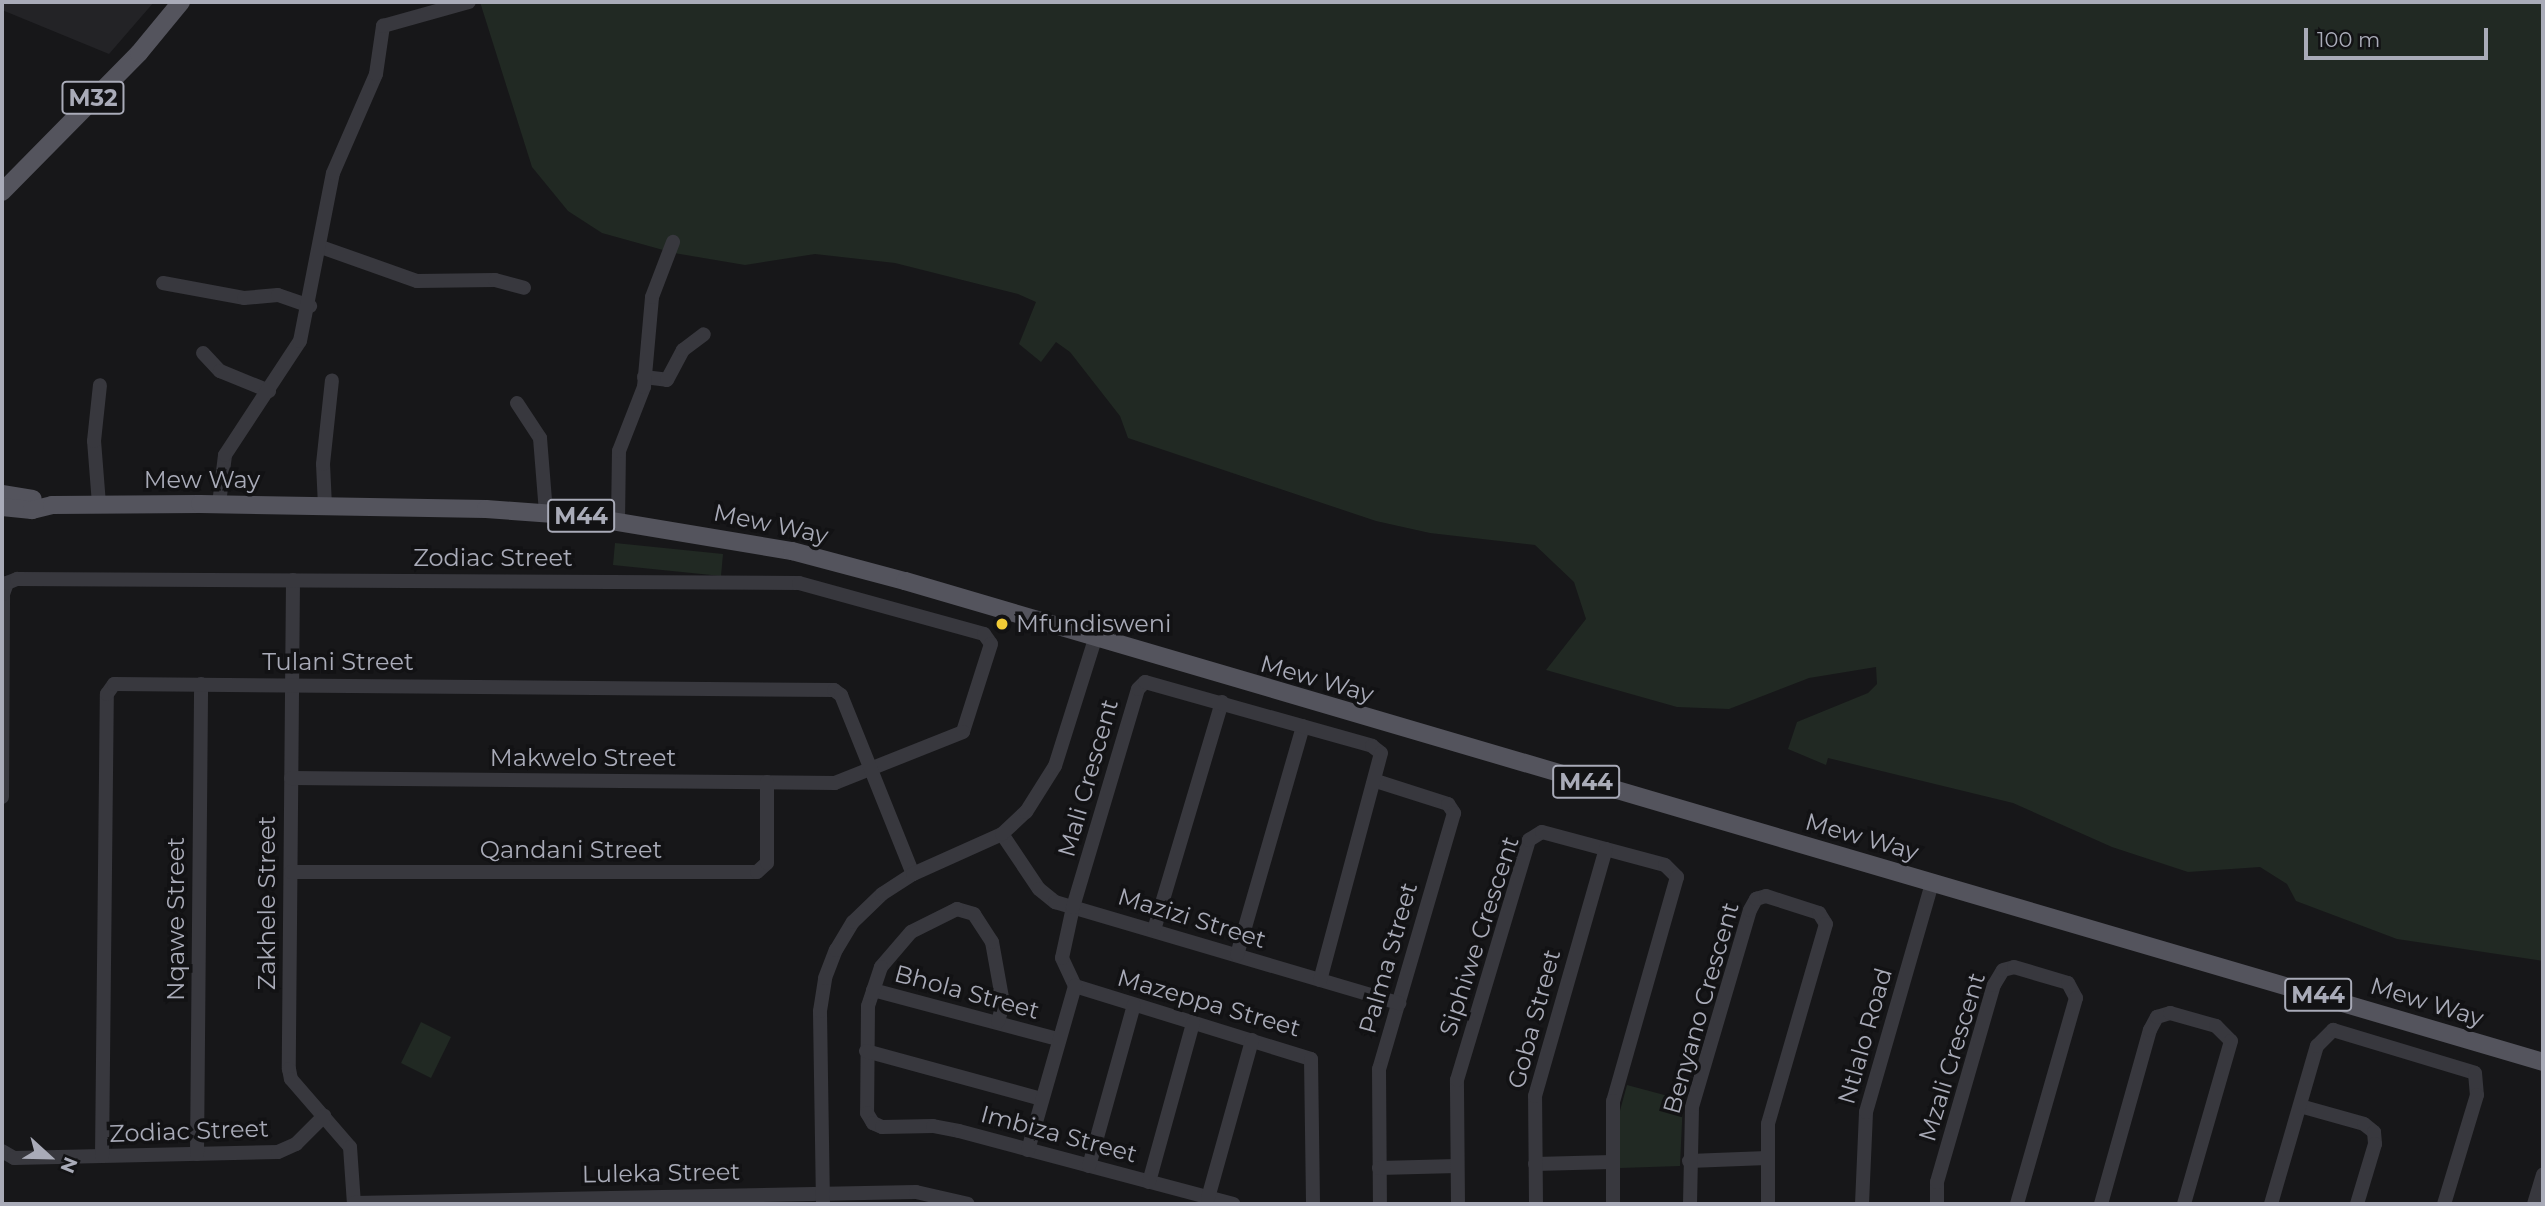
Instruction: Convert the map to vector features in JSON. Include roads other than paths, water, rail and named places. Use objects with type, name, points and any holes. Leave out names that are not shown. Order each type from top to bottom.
[{"type":"main road","name":"M32","points":[[2,192],[139,53],[181,2]]},
{"type":"main road","name":"Mew Way","points":[[2,494],[52,505]]},
{"type":"main road","name":"Mew Way","points":[[2,507],[32,510],[52,505],[219,504],[546,512],[618,521],[792,551],[2543,1062]]},
{"type":"street","points":[[219,504],[225,455],[300,341],[310,306],[333,173],[376,74],[383,26],[469,2]]},
{"type":"street","points":[[618,521],[619,450],[644,377],[652,297],[673,242]]},
{"type":"street","points":[[321,247],[417,281],[495,280],[524,288]]},
{"type":"street","points":[[163,283],[244,298],[278,295],[310,306]]},
{"type":"street","points":[[644,377],[667,380],[683,350],[704,334]]},
{"type":"street","points":[[203,353],[220,371],[269,390]]},
{"type":"street","points":[[325,506],[323,464],[332,380]]},
{"type":"street","points":[[99,504],[94,423],[100,385]]},
{"type":"street","points":[[517,403],[540,438],[546,512]]},
{"type":"street","name":"Zodiac Street","points":[[2,797],[3,594],[7,583],[17,579],[799,583],[987,635],[990,647],[963,732],[872,769]]},
{"type":"street","name":"Zakhele Street","points":[[293,580],[290,684],[289,1069],[291,1079],[350,1147],[354,1204]]},
{"type":"street","points":[[823,1198],[820,1011],[825,978],[853,922],[882,894],[913,874],[1002,834],[1026,812],[1055,766],[1095,639]]},
{"type":"street","name":"Mali Crescent","points":[[1075,986],[1062,958],[1073,906],[1138,689],[1152,681],[1377,749],[1382,759],[1320,980]]},
{"type":"street","name":"Tulani Street","points":[[102,1156],[107,694],[118,683],[834,690],[841,695],[913,874]]},
{"type":"street","name":"Nqawe Street","points":[[197,1154],[201,684]]},
{"type":"street","points":[[1154,930],[1222,702]]},
{"type":"street","points":[[1237,955],[1303,726]]},
{"type":"street","name":"Makwelo Street","points":[[291,778],[835,783],[872,769]]},
{"type":"street","name":"Palma Street","points":[[1376,781],[1448,803],[1454,813],[1378,1079],[1380,1204]]},
{"type":"street","name":"Qandani Street","points":[[290,872],[757,872],[767,863],[767,782]]},
{"type":"street","name":"Siphiwe Crescent","points":[[1458,1204],[1457,1080],[1529,840],[1542,832],[1665,865],[1677,877],[1613,1101],[1613,1204]]},
{"type":"street","name":"Mazizi Street","points":[[1002,834],[1039,889],[1055,902],[1399,1003]]},
{"type":"street","name":"Goba Street","points":[[1535,1204],[1537,1084],[1606,849]]},
{"type":"street","name":"Ntlalo Road","points":[[1862,1204],[1866,1112],[1932,883]]},
{"type":"street","name":"Benyano Crescent","points":[[1690,1204],[1690,1117],[1750,909],[1756,899],[1766,896],[1819,913],[1826,923],[1768,1124],[1768,1204]]},
{"type":"street","points":[[873,990],[881,967],[911,932],[957,909],[966,910],[992,942],[1003,1003],[998,1023]]},
{"type":"street","name":"Mzali Crescent","points":[[1937,1204],[1937,1182],[1994,985],[2003,970],[2014,967],[2068,983],[2076,998],[2017,1204]]},
{"type":"street","points":[[1028,1150],[1057,1039],[1075,986]]},
{"type":"street","name":"Mazeppa Street","points":[[1075,986],[1311,1059],[1312,1204]]},
{"type":"street","name":"Bhola Street","points":[[873,1123],[867,1113],[866,1051],[873,990],[1057,1039]]},
{"type":"street","points":[[1089,1166],[1134,1005]]},
{"type":"street","points":[[2101,1204],[2150,1030],[2157,1017],[2170,1013],[2216,1026],[2231,1041],[2184,1204]]},
{"type":"street","points":[[1149,1182],[1192,1023]]},
{"type":"street","points":[[2271,1204],[2316,1046],[2333,1030],[2470,1069],[2479,1086],[2444,1204]]},
{"type":"street","points":[[1208,1198],[1252,1040]]},
{"type":"street","points":[[866,1051],[1041,1099]]},
{"type":"street","points":[[2300,1106],[2364,1124],[2374,1132],[2375,1144],[2357,1204]]},
{"type":"street","name":"Zodiac Street","points":[[2,1151],[14,1157],[197,1154],[289,1149],[324,1116]]},
{"type":"street","name":"Imbiza Street","points":[[873,1123],[883,1127],[933,1126],[1233,1204]]},
{"type":"street","points":[[1689,1161],[1767,1158]]},
{"type":"street","points":[[1535,1164],[1612,1162]]},
{"type":"street","points":[[1379,1168],[1457,1166]]},
{"type":"street","points":[[2534,1204],[2543,1174]]},
{"type":"street","name":"Luleka Street","points":[[354,1204],[823,1198],[921,1192],[968,1204]]},
{"type":"place","name":"Mfundisweni","points":[[1002,624]]}]
